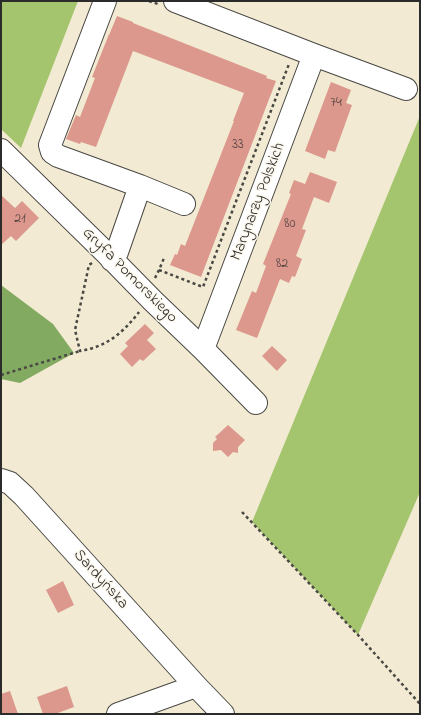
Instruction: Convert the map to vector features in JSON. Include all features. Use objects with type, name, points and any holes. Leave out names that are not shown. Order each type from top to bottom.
[{"type":"street","points":[[105,1],[50,145],[52,152],[58,156],[184,204]]},
{"type":"street","points":[[169,4],[406,89]]},
{"type":"street","name":"Marynarzy Polskich","points":[[203,349],[314,55]]},
{"type":"street","name":"Gryfa Pomorskiego","points":[[1,150],[108,256],[152,289],[203,349],[256,402]]},
{"type":"street","points":[[108,256],[117,252],[140,186]]},
{"type":"street","name":"Sardyńska","points":[[1,480],[10,483],[24,496],[223,714]]},
{"type":"street","points":[[118,714],[196,686]]},
{"type":"path","points":[[149,1],[169,4]]},
{"type":"path","points":[[159,270],[202,287],[290,61]]},
{"type":"path","points":[[80,351],[75,330],[89,266],[108,256]]},
{"type":"path","points":[[1,376],[80,351],[88,350],[112,340],[131,322],[152,289],[164,258]]},
{"type":"path","points":[[242,512],[358,635],[420,704]]},
{"type":"green space","points":[[1,1],[78,1],[21,148],[1,129]]},
{"type":"green space","points":[[420,116],[420,492],[358,635],[252,522]]},
{"type":"green space","points":[[1,285],[53,324],[74,353],[20,383],[1,379]]},
{"type":"building","points":[[117,16],[267,76],[266,78],[276,81],[201,277],[170,265],[175,254],[177,255],[181,244],[185,246],[244,93],[133,51],[96,147],[81,142],[80,144],[66,139],[76,115],[80,117],[95,78],[92,77]]},
{"type":"building","points":[[331,82],[351,90],[346,103],[352,105],[335,152],[328,150],[325,159],[305,151]]},
{"type":"building","points":[[310,172],[337,182],[329,203],[314,197],[302,229],[306,230],[296,256],[302,259],[295,277],[292,276],[289,283],[280,279],[257,338],[236,330],[252,291],[256,293],[266,266],[263,264],[291,194],[289,193],[294,180],[305,184]]},
{"type":"building","points":[[1,195],[15,208],[22,201],[39,218],[16,241],[11,236],[1,245]]},
{"type":"building","points":[[145,324],[154,333],[147,340],[156,349],[143,361],[140,359],[132,367],[120,354],[128,346],[125,343]]},
{"type":"building","points":[[272,346],[287,360],[277,371],[262,356]]},
{"type":"building","points":[[228,425],[245,440],[238,447],[238,453],[233,452],[228,457],[221,450],[213,451],[213,443],[217,439],[215,437]]},
{"type":"building","points":[[63,581],[74,605],[58,613],[46,590]]},
{"type":"building","points":[[67,686],[74,707],[55,714],[43,714],[37,697]]},
{"type":"building","points":[[10,691],[18,714],[1,714],[1,694]]}]
